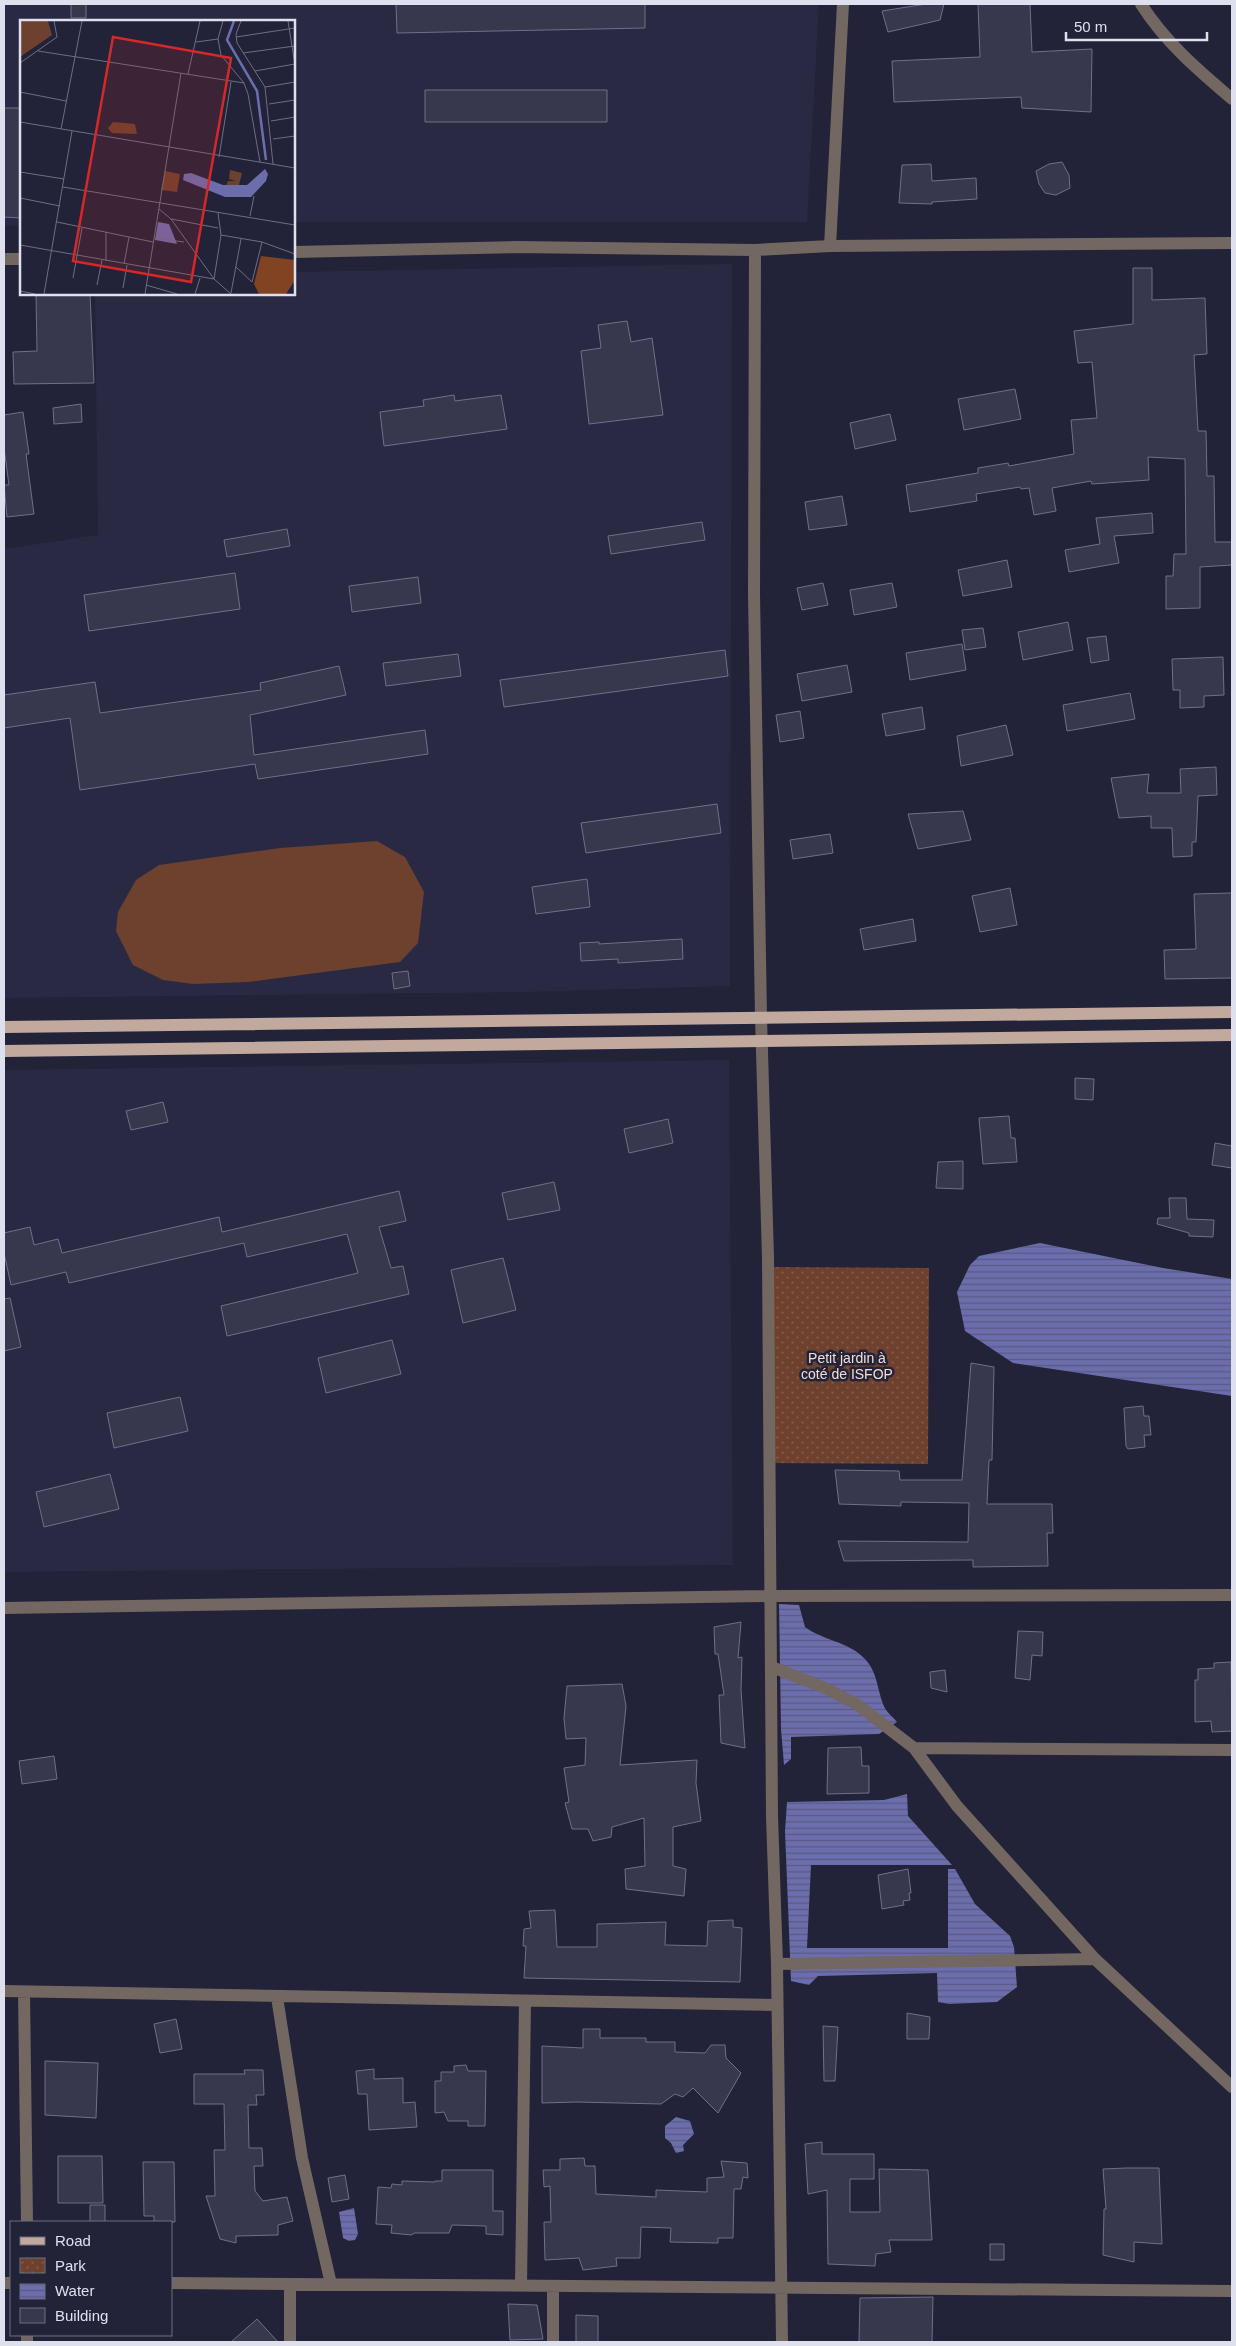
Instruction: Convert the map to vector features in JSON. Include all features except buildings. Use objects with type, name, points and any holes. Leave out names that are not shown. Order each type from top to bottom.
[{"type":"main road","points":[[4,1027],[1232,1012]]},
{"type":"main road","points":[[96,1026],[98,1049]]},
{"type":"main road","points":[[4,1051],[1232,1034]]},
{"type":"street","points":[[830,246],[843,4]]},
{"type":"street","points":[[1140,4],[1153,23],[1180,53],[1232,99]]},
{"type":"street","points":[[295,252],[516,247],[755,250],[830,246],[1232,243]]},
{"type":"street","points":[[755,250],[754,594],[761,1017],[768,1258],[772,1816],[777,1964],[776,2005],[782,2342]]},
{"type":"street","points":[[4,259],[20,258]]},
{"type":"street","points":[[4,1608],[771,1596],[1232,1595]]},
{"type":"street","points":[[772,1668],[825,1688],[858,1705],[914,1748],[958,1806],[1095,1959],[1232,2087]]},
{"type":"street","points":[[914,1748],[1232,1750]]},
{"type":"street","points":[[777,1964],[1095,1959]]},
{"type":"street","points":[[4,1991],[525,2002],[776,2005]]},
{"type":"street","points":[[24,1992],[27,2221]]},
{"type":"street","points":[[276,1997],[302,2158],[331,2284]]},
{"type":"street","points":[[521,2286],[525,2002]]},
{"type":"street","points":[[172,2283],[1232,2291]]},
{"type":"street","points":[[290,2284],[290,2342]]},
{"type":"street","points":[[553,2286],[554,2342]]},
{"type":"shaded area","points":[[4,4],[819,4],[807,222],[295,222],[295,20],[20,20],[20,225],[4,226]]},
{"type":"shaded area","points":[[732,264],[730,986],[523,992],[4,998],[4,549],[98,535],[95,295],[295,295],[295,272]]},
{"type":"shaded area","points":[[729,1060],[733,1565],[4,1572],[4,1070]]},
{"type":"green space","points":[[377,841],[405,857],[424,892],[418,943],[400,962],[248,982],[193,984],[163,980],[133,965],[116,931],[118,912],[136,880],[159,865],[280,848]]},
{"type":"green space","name":"Petit jardin à coté de ISFOP","points":[[765,1267],[929,1268],[928,1464],[764,1463]]},
{"type":"water","points":[[1040,1243],[1163,1268],[1232,1279],[1232,1396],[1013,1363],[965,1331],[957,1292],[970,1265],[979,1256]]},
{"type":"water","points":[[779,1604],[799,1605],[805,1627],[812,1632],[843,1644],[864,1658],[872,1668],[884,1707],[897,1722],[879,1734],[791,1737],[791,1759],[784,1765],[781,1729]]},
{"type":"water","points":[[907,1794],[908,1816],[952,1865],[811,1865],[807,1948],[948,1948],[948,1869],[955,1869],[975,1904],[1010,1936],[1014,1947],[1017,1987],[997,2002],[949,2004],[938,2002],[937,1973],[818,1976],[809,1985],[791,1981],[785,1831],[787,1802],[884,1800]]},
{"type":"water","points":[[676,2117],[690,2121],[694,2134],[683,2145],[684,2151],[676,2153],[671,2143],[665,2138],[665,2126]]},
{"type":"water","points":[[354,2208],[358,2234],[355,2240],[349,2241],[343,2238],[339,2212]]}]
